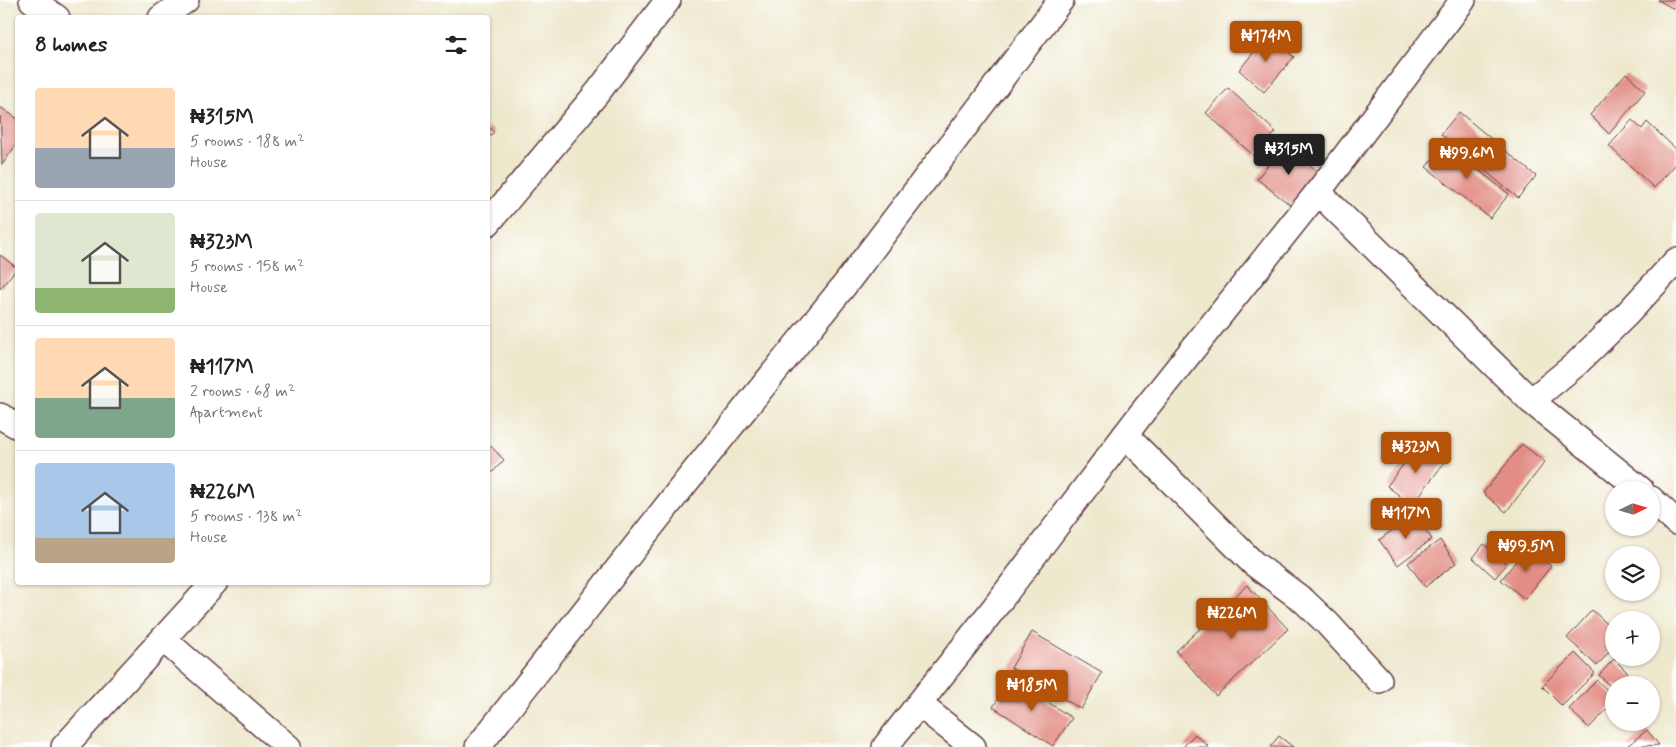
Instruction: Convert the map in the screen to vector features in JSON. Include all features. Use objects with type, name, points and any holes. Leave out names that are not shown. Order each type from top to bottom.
[{"type":"street","points":[[32,0],[53,15]]},
{"type":"street","points":[[165,15],[186,0]]},
{"type":"street","points":[[490,221],[598,92],[668,0]]},
{"type":"street","points":[[478,747],[686,482],[847,282],[1061,0]]},
{"type":"street","points":[[885,747],[1125,434],[1318,192],[1462,0]]},
{"type":"street","points":[[1318,192],[1530,401],[1630,481]]},
{"type":"street","points":[[1530,401],[1576,364],[1627,314],[1676,261]]},
{"type":"street","points":[[0,416],[15,424]]},
{"type":"street","points":[[1125,434],[1253,563],[1304,601],[1327,623],[1379,680]]},
{"type":"street","points":[[1660,507],[1676,522]]},
{"type":"street","points":[[64,747],[163,639],[209,585]]},
{"type":"street","points":[[163,639],[288,747]]},
{"type":"street","points":[[919,704],[973,747]]},
{"type":"building","points":[[1658,0],[1676,0],[1676,6],[1674,9]]},
{"type":"building","points":[[1268,35],[1294,57],[1264,92],[1239,70]]},
{"type":"building","points":[[1626,73],[1645,91],[1609,134],[1590,115]]},
{"type":"building","points":[[1228,88],[1276,132],[1254,156],[1206,113]]},
{"type":"building","points":[[0,107],[15,117],[15,146],[2,165]]},
{"type":"building","points":[[1459,112],[1536,176],[1518,198],[1441,134]]},
{"type":"building","points":[[1632,120],[1642,129],[1647,122],[1676,149],[1676,164],[1654,188],[1609,146]]},
{"type":"building","points":[[490,128],[494,132],[490,136]]},
{"type":"building","points":[[1445,143],[1509,194],[1490,218],[1426,167]]},
{"type":"building","points":[[1283,145],[1320,173],[1294,208],[1257,179]]},
{"type":"building","points":[[0,255],[15,266],[15,270],[0,289]]},
{"type":"building","points":[[1419,444],[1444,463],[1412,505],[1387,486]]},
{"type":"building","points":[[1522,444],[1545,462],[1506,512],[1483,493]]},
{"type":"building","points":[[490,445],[504,460],[490,475]]},
{"type":"building","points":[[1414,514],[1432,539],[1398,565],[1379,540]]},
{"type":"building","points":[[1440,540],[1456,563],[1425,587],[1408,563]]},
{"type":"building","points":[[1484,544],[1507,564],[1495,578],[1473,558]]},
{"type":"building","points":[[1527,547],[1551,566],[1525,599],[1501,580]]},
{"type":"building","points":[[1247,585],[1288,629],[1216,696],[1176,651]]},
{"type":"building","points":[[1592,610],[1605,622],[1605,657],[1597,666],[1567,638]]},
{"type":"building","points":[[1032,632],[1102,673],[1081,709],[1011,668]]},
{"type":"building","points":[[1575,653],[1595,673],[1562,706],[1542,686]]},
{"type":"building","points":[[1607,666],[1621,666],[1631,676],[1605,676],[1605,681],[1599,675]]},
{"type":"building","points":[[1011,678],[1072,718],[1053,746],[993,707]]},
{"type":"building","points":[[1597,680],[1605,688],[1605,711],[1589,728],[1569,709]]},
{"type":"building","points":[[1646,731],[1659,745],[1626,747]]},
{"type":"building","points":[[1195,734],[1209,747],[1183,747]]},
{"type":"building","points":[[1279,736],[1293,747],[1270,747]]}]
